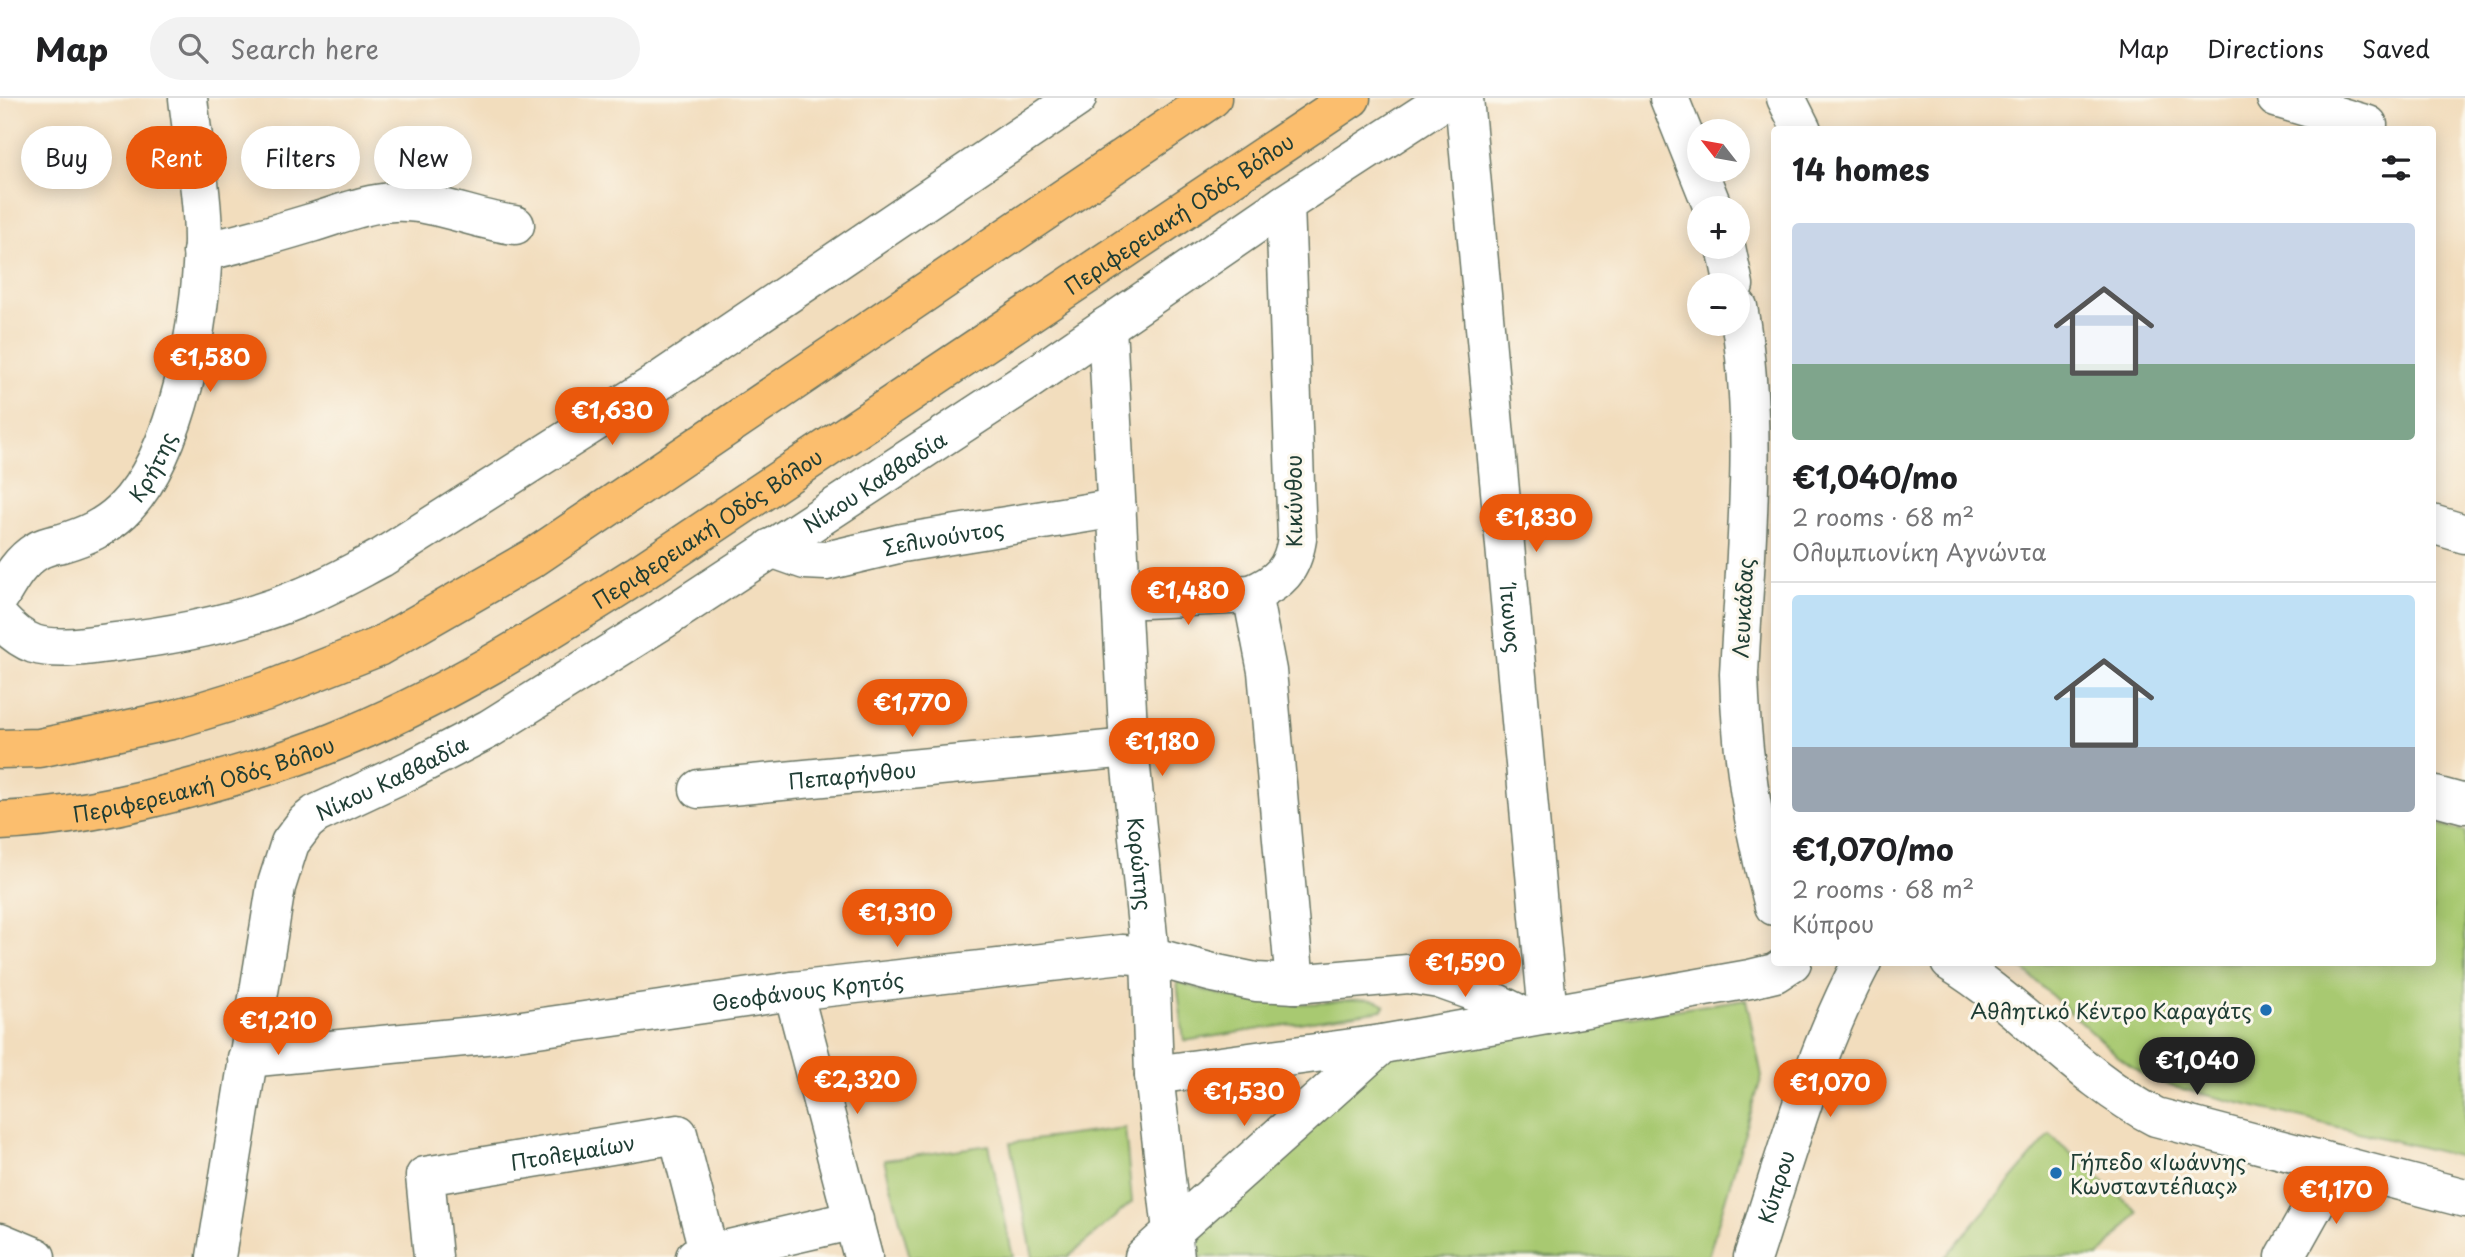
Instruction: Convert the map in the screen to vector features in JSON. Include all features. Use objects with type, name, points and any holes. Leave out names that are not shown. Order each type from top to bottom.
[{"type":"main road","points":[[0,749],[39,748],[172,720],[267,691],[378,647],[533,558],[1212,98]]},
{"type":"main road","name":"Περιφερειακή Οδός Βόλου","points":[[0,821],[106,808],[222,779],[333,743],[454,685],[639,574],[1351,98]]},
{"type":"street","name":"Κρήτης","points":[[0,596],[17,569],[35,552],[97,531],[126,508],[146,480],[167,437],[197,316],[202,252],[188,98]]},
{"type":"street","points":[[0,619],[15,634],[32,643],[52,647],[85,646],[201,629],[299,599],[381,558],[655,384],[1077,98]]},
{"type":"street","name":"Νίκου Καββαδία","points":[[247,1058],[276,887],[290,843],[306,822],[316,814],[489,729],[663,620],[886,475],[1285,204],[1448,98]]},
{"type":"street","name":"Ίτωνος","points":[[1464,98],[1538,1016]]},
{"type":"street","points":[[1669,98],[1708,196]]},
{"type":"street","points":[[1786,98],[1800,126]]},
{"type":"street","points":[[2276,98],[2371,118]]},
{"type":"street","points":[[202,252],[268,237],[360,208],[393,202],[421,203],[491,222],[514,225]]},
{"type":"street","name":"Κικύνθου","points":[[1252,594],[1266,588],[1290,567],[1297,539],[1285,204]]},
{"type":"street","name":"Κορώπης","points":[[1107,326],[1129,748],[1150,956],[1164,1249]]},
{"type":"street","name":"Λευκάδας","points":[[1742,336],[1750,444],[1739,674],[1740,706],[1752,814],[1771,893]]},
{"type":"street","name":"Σελινούντος","points":[[771,548],[804,560],[827,561],[902,543],[1117,508]]},
{"type":"street","points":[[2436,525],[2465,534]]},
{"type":"street","points":[[1121,600],[1252,594],[1267,671],[1295,984]]},
{"type":"street","name":"Πεπαρήνθου","points":[[699,789],[1129,748]]},
{"type":"street","points":[[2436,796],[2465,804]]},
{"type":"street","name":"Θεοφάνους Κρητός","points":[[247,1058],[495,1034],[793,991],[1094,955],[1122,954],[1150,956],[1241,979],[1295,984],[1408,974],[1440,979],[1538,1016]]},
{"type":"street","points":[[1154,1075],[1382,1044],[1750,979],[1785,966]]},
{"type":"street","points":[[1819,966],[1855,976]]},
{"type":"street","points":[[1956,966],[2007,1002],[2129,1103],[2156,1117],[2465,1198]]},
{"type":"street","name":"Κύπρου","points":[[1753,1257],[1814,1070],[1855,976]]},
{"type":"street","points":[[793,991],[863,1257]]},
{"type":"street","points":[[1164,1249],[1382,1044]]},
{"type":"street","points":[[216,1257],[247,1058]]},
{"type":"street","name":"Πτολεμαίων","points":[[433,1257],[425,1176],[678,1134],[702,1256]]},
{"type":"street","points":[[2285,1257],[2336,1166]]},
{"type":"street","points":[[702,1256],[854,1220]]},
{"type":"street","points":[[0,1242],[36,1257]]},
{"type":"green space","name":"Αθλητικό Κέντρο Καραγάτς","points":[[2436,825],[2465,832],[2465,1158],[2174,1087],[2145,1076],[2119,1057],[2019,966],[2436,966]]},
{"type":"green space","points":[[1177,981],[1230,997],[1267,1002],[1304,1004],[1365,999],[1385,1005],[1382,1010],[1184,1041]]},
{"type":"green space","points":[[1746,999],[1762,1076],[1708,1257],[1200,1257],[1196,1229],[1388,1054]]},
{"type":"green space","points":[[1125,1128],[1132,1202],[1068,1257],[1033,1257],[1010,1143]]},
{"type":"green space","name":"Γήπεδο «Ιωάννης Κωνσταντέλιας»","points":[[2050,1135],[2138,1212],[2099,1257],[1945,1257]]},
{"type":"green space","points":[[989,1145],[1013,1257],[910,1257],[884,1160]]},
{"type":"place","name":"Αθλητικό Κέντρο Καραγάτς","points":[[2266,1010]]},
{"type":"place","name":"Γήπεδο «Ιωάννης Κωνσταντέλιας»","points":[[2056,1173]]}]
